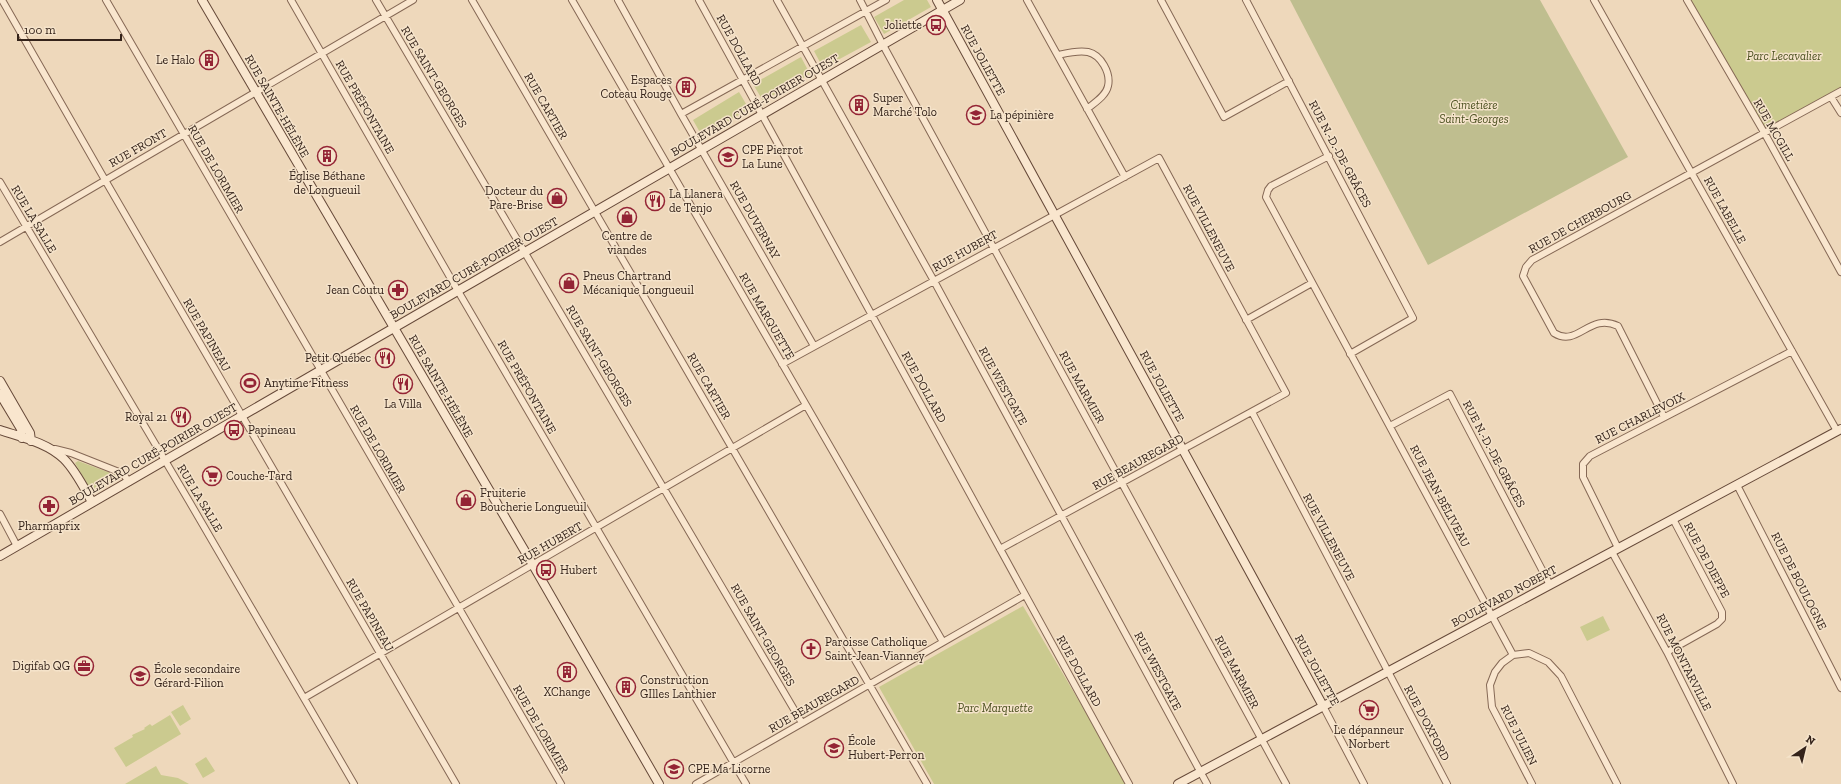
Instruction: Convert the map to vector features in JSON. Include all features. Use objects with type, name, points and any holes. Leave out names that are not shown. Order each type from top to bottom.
[{"type":"street","name":"RUE PAPINEAU","points":[[2,0],[104,180],[456,784]]},
{"type":"street","name":"RUE DE LORIMIER","points":[[106,0],[320,372],[561,784]]},
{"type":"street","name":"RUE SAINTE-HÉLÈNE","points":[[202,0],[533,565],[659,784]]},
{"type":"street","name":"RUE PRÉFONTAINE","points":[[291,0],[458,291],[746,784]]},
{"type":"street","name":"RUE SAINT-GEORGES","points":[[376,0],[802,723]]},
{"type":"street","name":"RUE FRONT","points":[[0,242],[412,0]]},
{"type":"street","name":"RUE CARTIER","points":[[472,0],[927,784]]},
{"type":"street","name":"RUE MARQUETTE","points":[[572,0],[944,642]]},
{"type":"street","name":"RUE DUVERNAY","points":[[618,0],[681,114],[814,346]]},
{"type":"street","name":"RUE DOLLARD","points":[[699,0],[1129,784]]},
{"type":"street","name":"RUE WESTGATE","points":[[778,0],[821,81],[934,281],[1207,784]]},
{"type":"street","name":"RUE MARMIER","points":[[860,0],[883,45],[1286,784]]},
{"type":"street","points":[[681,114],[886,0]]},
{"type":"street","name":"RUE JOLIETTE","points":[[937,0],[1323,706],[1364,784]]},
{"type":"street","name":"BOULEVARD CURÉ-POIRIER OUEST","points":[[0,556],[960,0]]},
{"type":"street","points":[[1027,0],[1124,177]]},
{"type":"street","points":[[1161,0],[1224,117],[1289,81]]},
{"type":"street","name":"RUE N.-D.-DE-GRÂCES","points":[[1246,0],[1413,318],[1350,354]]},
{"type":"street","name":"RUE LABELLE","points":[[1594,0],[1792,351],[1839,430]]},
{"type":"street","name":"RUE MCGILL","points":[[1687,0],[1841,272]]},
{"type":"street","points":[[1058,55],[1079,51],[1089,52],[1098,57],[1104,66],[1108,76],[1108,87],[1104,94],[1087,109]]},
{"type":"street","name":"RUE DE CHERBOURG","points":[[1664,417],[1618,326],[1610,322],[1601,321],[1570,336],[1560,336],[1551,328],[1523,276],[1526,267],[1532,260],[1692,174],[1841,91]]},
{"type":"street","points":[[1831,97],[1841,113]]},
{"type":"street","name":"RUE JEAN-BÉLIVEAU","points":[[1329,156],[1271,186],[1266,197],[1513,655]]},
{"type":"street","name":"RUE HUBERT","points":[[782,364],[1159,158]]},
{"type":"street","name":"RUE VILLENEUVE","points":[[1159,158],[1286,393]]},
{"type":"street","name":"RUE LA SALLE","points":[[0,182],[354,784]]},
{"type":"street","points":[[1246,320],[1312,283]]},
{"type":"street","name":"RUE CHARLEVOIX","points":[[1615,550],[1583,477],[1583,464],[1590,456],[1792,351]]},
{"type":"street","points":[[0,381],[30,433],[31,442]]},
{"type":"street","name":"RUE BEAUREGARD","points":[[1000,549],[1286,393]]},
{"type":"street","points":[[0,394],[21,429],[22,438]]},
{"type":"street","name":"RUE N.-D.-DE-GRÂCES","points":[[1390,426],[1450,394],[1550,585]]},
{"type":"street","name":"RUE HUBERT","points":[[304,698],[806,405]]},
{"type":"street","name":"RUE VILLENEUVE","points":[[1252,412],[1387,672]]},
{"type":"street","points":[[0,430],[119,472],[124,475],[128,482]]},
{"type":"street","name":"BOULEVARD NOBERT","points":[[1178,784],[1839,430]]},
{"type":"street","points":[[47,447],[67,462],[92,502]]},
{"type":"street","name":"RUE DE BOULOGNE","points":[[1737,485],[1841,688]]},
{"type":"street","points":[[0,514],[17,546]]},
{"type":"street","name":"RUE DE DIEPPE","points":[[1667,652],[1717,624],[1722,619],[1722,612],[1673,519]]},
{"type":"street","name":"RUE MONTARVILLE","points":[[1615,550],[1733,784]]},
{"type":"street","name":"RUE BEAUREGARD","points":[[696,784],[1025,595]]},
{"type":"street","points":[[1513,655],[1529,653],[1548,662],[1561,676],[1617,784]]},
{"type":"street","name":"RUE JULIEN","points":[[1513,655],[1502,662],[1495,672],[1490,686],[1492,707],[1532,784]]},
{"type":"street","name":"RUE D'OXFORD","points":[[1387,672],[1447,784]]},
{"type":"green space","points":[[904,0],[927,0],[931,7],[884,34],[874,17]]},
{"type":"green space","name":"Cimetière Saint-Georges","points":[[1290,0],[1540,0],[1628,157],[1428,265]]},
{"type":"green space","name":"Parc Lecavalier","points":[[1687,0],[1841,0],[1841,91],[1765,134]]},
{"type":"green space","points":[[861,25],[871,42],[823,68],[814,51]]},
{"type":"green space","points":[[801,57],[810,74],[763,101],[753,84]]},
{"type":"green space","points":[[739,92],[749,109],[702,136],[693,120]]},
{"type":"green space","points":[[78,461],[116,475],[117,478],[97,490],[90,489],[75,463]]},
{"type":"green space","name":"Parc Marquette","points":[[1023,606],[1128,784],[934,784],[879,687]]},
{"type":"green space","points":[[1603,616],[1610,630],[1587,641],[1580,627]]},
{"type":"green space","points":[[183,705],[191,719],[180,726],[171,712]]},
{"type":"green space","points":[[170,715],[181,734],[126,767],[114,748],[133,737],[132,735],[145,729],[144,728],[150,724],[152,726]]},
{"type":"green space","points":[[206,757],[215,771],[203,778],[195,764]]},
{"type":"green space","points":[[156,766],[161,775],[178,778],[189,784],[125,784]]},
{"type":"place","name":"Joliette","points":[[936,25]]},
{"type":"place","name":"Le Halo","points":[[209,60]]},
{"type":"place","name":"Espaces Coteau Rouge","points":[[686,87]]},
{"type":"place","name":"Super Marché Tolo","points":[[859,105]]},
{"type":"place","name":"La pépinière","points":[[976,115]]},
{"type":"place","name":"Église Béthane de Longueuil","points":[[327,156]]},
{"type":"place","name":"CPE Pierrot La Lune","points":[[728,157]]},
{"type":"place","name":"Docteur du Pare-Brise","points":[[557,198]]},
{"type":"place","name":"La Llanera de Tenjo","points":[[655,201]]},
{"type":"place","name":"Centre de viandes","points":[[627,217]]},
{"type":"place","name":"Pneus Chartrand Mécanique Longueuil","points":[[569,283]]},
{"type":"place","name":"Jean Coutu","points":[[398,290]]},
{"type":"place","name":"Petit Québec","points":[[385,358]]},
{"type":"place","name":"Anytime Fitness","points":[[250,383]]},
{"type":"place","name":"La Villa","points":[[403,384]]},
{"type":"place","name":"Royal 21","points":[[181,417]]},
{"type":"place","name":"Papineau","points":[[234,430]]},
{"type":"place","name":"Couche-Tard","points":[[212,476]]},
{"type":"place","name":"Fruiterie Boucherie Longueuil","points":[[466,500]]},
{"type":"place","name":"Pharmaprix","points":[[49,506]]},
{"type":"place","name":"Hubert","points":[[546,570]]},
{"type":"place","name":"Paroisse Catholique Saint-Jean-Vianney","points":[[811,649]]},
{"type":"place","name":"Digifab QG","points":[[84,666]]},
{"type":"place","name":"XChange","points":[[567,672]]},
{"type":"place","name":"École secondaire Gérard-Filion","points":[[140,676]]},
{"type":"place","name":"Construction GIlles Lanthier","points":[[626,687]]},
{"type":"place","name":"Le dépanneur Norbert","points":[[1369,710]]},
{"type":"place","name":"École Hubert-Perron","points":[[834,748]]},
{"type":"place","name":"CPE Ma Licorne","points":[[674,769]]}]
